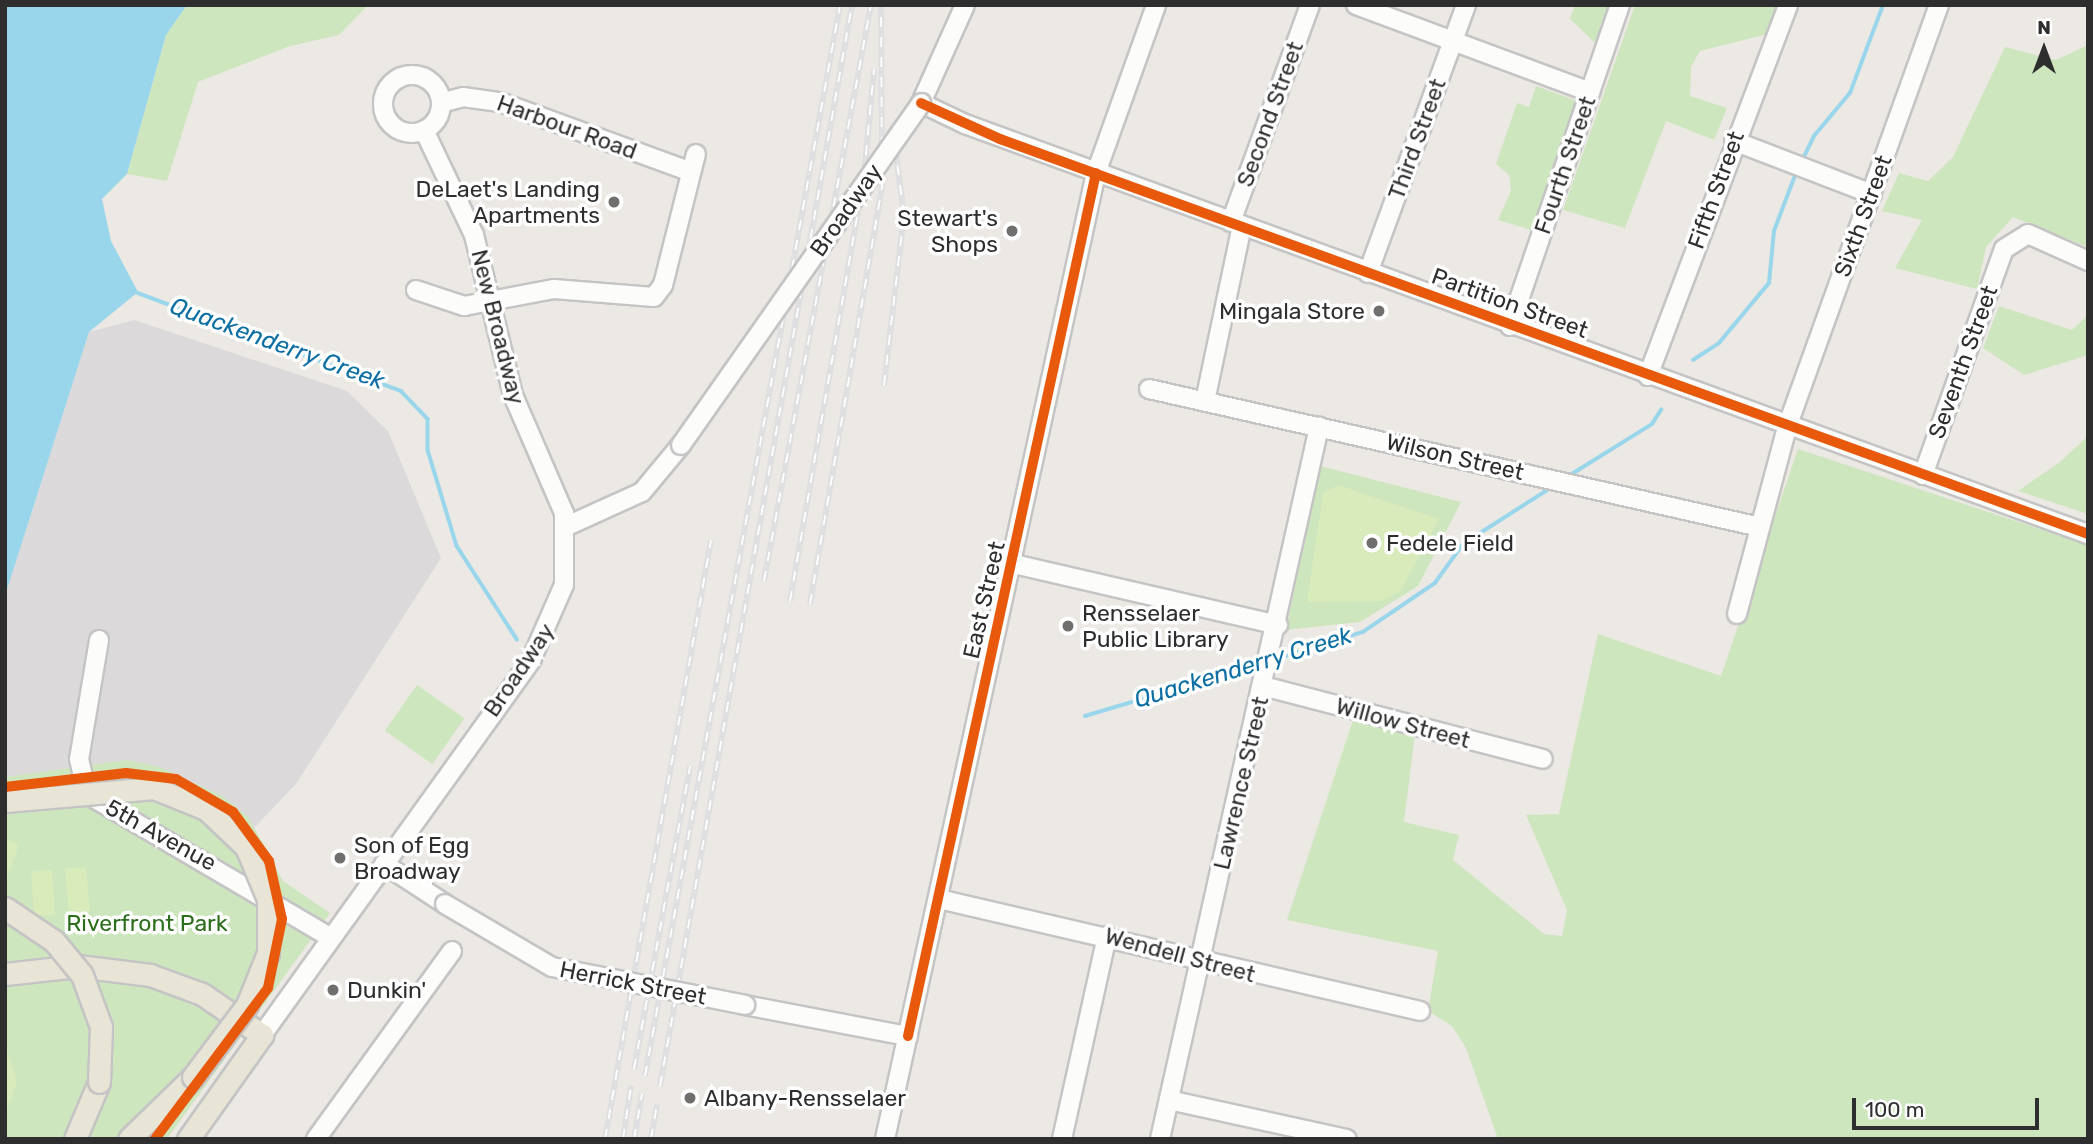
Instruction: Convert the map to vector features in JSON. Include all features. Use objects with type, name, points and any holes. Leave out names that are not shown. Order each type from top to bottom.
[{"type":"main road","points":[[5,801],[122,786],[165,790],[223,822],[262,876],[271,931],[252,995],[193,1077],[129,1139]]},
{"type":"main road","points":[[5,908],[61,948],[95,1005],[101,1072],[75,1139]]},
{"type":"main road","points":[[5,974],[78,966],[150,975],[202,994],[262,1034]]},
{"type":"main road","name":"Broadway","points":[[197,1136],[262,1034]]},
{"type":"street","name":"Broadway","points":[[262,1034],[548,633],[564,585],[567,526],[642,492],[681,445],[921,103],[965,5]]},
{"type":"street","name":"East Street","points":[[885,1139],[1014,564],[1096,173],[1156,5]]},
{"type":"street","name":"Second Street","points":[[1205,401],[1237,224],[1310,5]]},
{"type":"street","points":[[1356,5],[1590,92]]},
{"type":"street","name":"Third Street","points":[[1368,273],[1466,5]]},
{"type":"street","name":"Fourth Street","points":[[1510,326],[1620,5]]},
{"type":"street","name":"Fifth Street","points":[[1648,376],[1734,141],[1788,5]]},
{"type":"street","name":"Sixth Street","points":[[1737,614],[1787,427],[1939,5]]},
{"type":"street","points":[[420,77],[435,87],[441,103],[424,130],[407,133],[390,124],[383,111],[386,90],[401,78],[420,77]]},
{"type":"street","name":"Harbour Road","points":[[441,103],[463,97],[500,102],[693,163],[654,297],[554,289],[493,301]]},
{"type":"street","name":"Partition Street","points":[[921,103],[1096,173],[1510,326],[2088,534]]},
{"type":"street","name":"New Broadway","points":[[424,130],[468,219],[493,301],[513,395],[567,526]]},
{"type":"street","points":[[1734,141],[1872,194]]},
{"type":"street","name":"Seventh Street","points":[[1923,475],[2004,249],[2028,234],[2088,261]]},
{"type":"street","points":[[416,290],[455,305],[493,301]]},
{"type":"street","name":"Wilson Street","points":[[1149,389],[1760,527]]},
{"type":"street","name":"Lawrence Street","points":[[1160,1139],[1278,625],[1319,427]]},
{"type":"street","points":[[1014,564],[1278,625]]},
{"type":"street","name":"5th Avenue","points":[[99,640],[79,759],[87,794],[331,938]]},
{"type":"street","name":"Willow Street","points":[[1264,680],[1544,759]]},
{"type":"street","name":"Herrick Street","points":[[384,864],[445,904],[552,967],[908,1036]]},
{"type":"street","name":"Wendell Street","points":[[939,899],[1420,1011]]},
{"type":"street","points":[[1062,1139],[1107,936]]},
{"type":"street","points":[[316,1139],[452,951]]},
{"type":"street","points":[[1168,1100],[1347,1139]]},
{"type":"shaded area","points":[[134,320],[347,391],[388,431],[441,558],[296,784],[255,827],[160,767],[127,760],[5,777],[5,596],[89,332]]},
{"type":"green space","points":[[187,5],[368,5],[339,35],[290,46],[198,82],[167,181],[127,174],[166,35]]},
{"type":"green space","points":[[1575,5],[1610,5],[1595,43],[1570,19]]},
{"type":"green space","points":[[1635,5],[1780,5],[1768,34],[1700,51],[1691,67],[1690,96],[1727,108],[1714,140],[1666,121],[1625,228],[1563,210]]},
{"type":"green space","points":[[2088,45],[2088,247],[2013,217],[1986,247],[1977,289],[1895,268],[1922,220],[1882,211],[1899,173],[1928,181],[1953,157],[2005,47],[2056,60]]},
{"type":"green space","points":[[1536,86],[1577,101],[1535,231],[1498,220],[1511,191],[1509,175],[1496,164],[1517,103],[1529,107]]},
{"type":"green space","points":[[1999,306],[2072,330],[2088,315],[2088,355],[2024,375],[1983,348]]},
{"type":"green space","points":[[2088,436],[2088,514],[2018,491],[2060,462]]},
{"type":"green space","points":[[1798,449],[2088,545],[2088,1139],[1498,1139],[1466,1048],[1452,1026],[1428,1011],[1438,951],[1287,920],[1354,717],[1415,734],[1404,822],[1459,835],[1453,860],[1544,934],[1562,936],[1567,910],[1526,815],[1559,814],[1598,634],[1721,676]]},
{"type":"green space","points":[[1320,466],[1461,502],[1418,586],[1360,622],[1286,630]]},
{"type":"green space","name":"Fedele Field","points":[[1338,485],[1439,519],[1401,590],[1382,601],[1307,602],[1323,493]]},
{"type":"green space","points":[[417,685],[465,718],[432,764],[385,731]]},
{"type":"green space","name":"Riverfront Park","points":[[127,760],[160,767],[224,797],[249,818],[283,881],[330,913],[167,1139],[5,1139],[5,777]]},
{"type":"green space","points":[[5,839],[19,844],[5,884]]},
{"type":"green space","points":[[86,867],[90,912],[69,914],[65,869]]},
{"type":"green space","points":[[52,870],[55,915],[34,916],[31,871]]},
{"type":"green space","points":[[5,1043],[17,1081],[5,1116]]},
{"type":"water","points":[[5,5],[187,5],[166,35],[127,174],[102,199],[111,241],[138,292],[89,332],[5,596]]},
{"type":"waterway","name":"Quackenderry Creek","points":[[1801,163],[1814,136],[1850,93],[1883,5]]},
{"type":"waterway","name":"Quackenderry Creek","points":[[1693,360],[1719,343],[1769,283],[1774,231],[1796,173]]},
{"type":"waterway","name":"Quackenderry Creek","points":[[135,292],[401,391],[428,419],[428,450],[457,546],[517,639]]},
{"type":"waterway","name":"Quackenderry Creek","points":[[1567,477],[1652,424],[1661,410]]},
{"type":"waterway","name":"Quackenderry Creek","points":[[1273,660],[1363,632],[1435,583],[1463,544],[1552,487]]},
{"type":"waterway","name":"Quackenderry Creek","points":[[1085,716],[1259,664]]},
{"type":"railway","points":[[645,1076],[840,5]]},
{"type":"railway","points":[[660,1086],[852,5]]},
{"type":"railway","points":[[764,581],[871,5]]},
{"type":"railway","points":[[810,604],[882,187],[881,5]]},
{"type":"railway","points":[[790,601],[864,175],[874,69]]},
{"type":"railway","points":[[884,385],[904,215],[893,132]]},
{"type":"railway","points":[[605,1139],[711,540]]},
{"type":"railway","points":[[634,1069],[690,766]]},
{"type":"railway","points":[[623,1139],[631,1086]]},
{"type":"railway","points":[[634,1139],[642,1094]]},
{"type":"railway","points":[[651,1139],[657,1105]]},
{"type":"cycle path","points":[[921,103],[1000,139],[2088,534]]},
{"type":"cycle path","points":[[908,1036],[1096,173]]},
{"type":"cycle path","points":[[5,787],[126,773],[176,779],[233,812],[269,861],[282,919],[268,988],[155,1139]]},
{"type":"place","name":"DeLaet's Landing Apartments","points":[[614,202]]},
{"type":"place","name":"Stewart's Shops","points":[[1012,231]]},
{"type":"place","name":"Mingala Store","points":[[1379,311]]},
{"type":"place","name":"Fedele Field","points":[[1372,543]]},
{"type":"place","name":"Rensselaer Public Library","points":[[1068,626]]},
{"type":"place","name":"Son of Egg Broadway","points":[[340,858]]},
{"type":"place","name":"Dunkin'","points":[[333,990]]},
{"type":"place","name":"Albany-Rensselaer","points":[[690,1098]]}]
